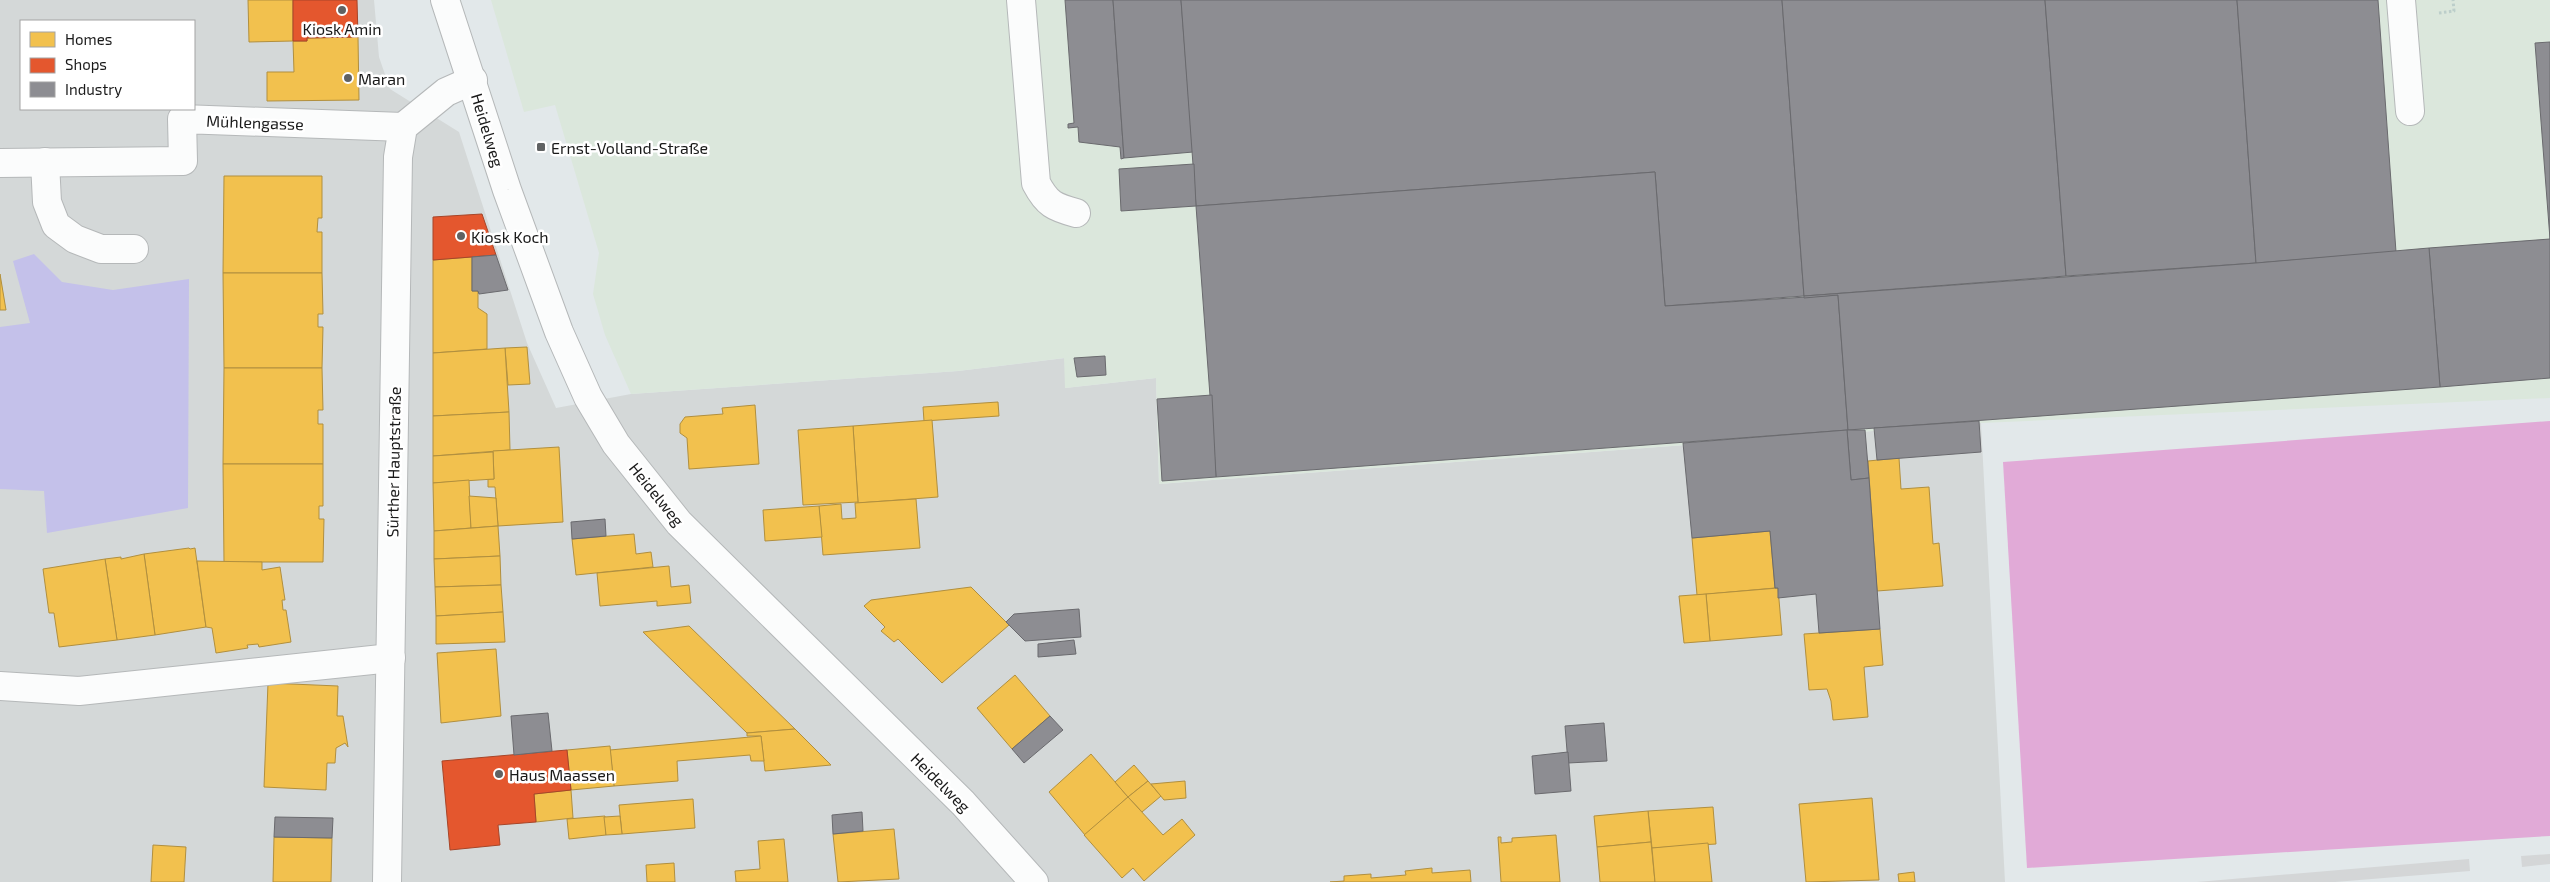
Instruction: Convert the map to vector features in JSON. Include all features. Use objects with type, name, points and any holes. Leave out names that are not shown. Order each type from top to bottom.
[{"type":"street","name":"Heidelweg","points":[[445,0],[473,80],[507,190],[559,332],[588,397],[616,444],[679,523],[963,803],[1034,882]]},
{"type":"street","points":[[1021,0],[1036,183],[1044,199],[1057,208],[1076,213]]},
{"type":"street","points":[[2401,0],[2410,111]]},
{"type":"street","points":[[403,127],[446,92],[473,80]]},
{"type":"street","name":"Mühlengasse","points":[[0,163],[183,161],[182,119],[403,127]]},
{"type":"street","name":"Sürther Hauptstraße","points":[[387,882],[398,157],[403,127]]},
{"type":"street","points":[[45,162],[47,202],[56,225],[75,239],[101,249],[134,249]]},
{"type":"street","points":[[0,686],[79,691],[391,658]]},
{"type":"shaded area","points":[[0,0],[374,0],[379,57],[390,89],[459,132],[527,343],[556,408],[631,394],[958,371],[1065,358],[1065,388],[1156,378],[1159,484],[1981,423],[2005,882],[0,882]]},
{"type":"shaded area","points":[[491,0],[2550,0],[2550,398],[1981,423],[1159,484],[1156,378],[1065,388],[1064,358],[958,371],[631,394],[605,335],[593,294],[599,253],[555,105],[524,112]]},
{"type":"shaded area","points":[[34,254],[62,282],[113,290],[189,279],[188,508],[47,533],[44,491],[0,489],[0,327],[30,323],[13,261]]},
{"type":"shaded area","points":[[2550,421],[2550,836],[2027,868],[2003,462]]},
{"type":"shaded area","points":[[2550,854],[2550,864],[2522,867],[2521,856]]},
{"type":"shaded area","points":[[2469,859],[2470,871],[2335,882],[2197,882]]},
{"type":"building: Homes","points":[[248,0],[293,0],[293,41],[249,42]]},
{"type":"building: Homes","points":[[358,37],[359,100],[267,101],[267,72],[294,72],[293,41],[307,41],[307,38]]},
{"type":"building: Homes","points":[[224,176],[322,176],[322,218],[318,218],[317,232],[322,232],[322,273],[223,273]]},
{"type":"building: Homes","points":[[472,257],[472,291],[478,291],[478,308],[487,314],[487,349],[433,353],[433,260]]},
{"type":"building: Homes","points":[[223,273],[322,273],[323,314],[318,314],[318,327],[323,327],[322,368],[224,368]]},
{"type":"building: Homes","points":[[0,274],[6,310],[0,310]]},
{"type":"building: Homes","points":[[527,347],[530,384],[508,385],[505,348]]},
{"type":"building: Homes","points":[[505,348],[509,412],[433,416],[433,353]]},
{"type":"building: Homes","points":[[224,368],[322,368],[323,410],[318,410],[318,424],[323,424],[323,464],[223,464]]},
{"type":"building: Homes","points":[[998,402],[999,416],[924,421],[923,407]]},
{"type":"building: Homes","points":[[755,405],[759,464],[689,469],[687,438],[680,433],[680,424],[685,417],[723,414],[722,408]]},
{"type":"building: Homes","points":[[509,412],[510,450],[433,456],[433,416]]},
{"type":"building: Homes","points":[[932,420],[938,497],[858,503],[853,426]]},
{"type":"building: Homes","points":[[853,426],[858,502],[803,505],[798,430]]},
{"type":"building: Homes","points":[[559,447],[563,522],[498,526],[495,487],[488,487],[488,479],[494,479],[493,451]]},
{"type":"building: Homes","points":[[493,452],[494,479],[433,483],[433,456]]},
{"type":"building: Homes","points":[[1899,458],[1901,489],[1929,487],[1933,544],[1939,543],[1943,586],[1877,591],[1868,461]]},
{"type":"building: Homes","points":[[223,464],[323,464],[323,506],[319,506],[319,519],[324,519],[323,562],[224,562]]},
{"type":"building: Homes","points":[[469,480],[471,528],[434,531],[433,483]]},
{"type":"building: Homes","points":[[469,496],[496,498],[498,526],[471,528]]},
{"type":"building: Homes","points":[[916,499],[920,548],[823,555],[819,506],[841,504],[842,519],[856,518],[855,503]]},
{"type":"building: Homes","points":[[819,506],[822,537],[765,541],[763,510]]},
{"type":"building: Homes","points":[[498,526],[500,556],[434,559],[434,531]]},
{"type":"building: Homes","points":[[1770,531],[1775,588],[1697,595],[1692,538]]},
{"type":"building: Homes","points":[[634,534],[636,554],[651,552],[653,567],[576,575],[572,539]]},
{"type":"building: Homes","points":[[195,548],[206,627],[155,635],[144,554]]},
{"type":"building: Homes","points":[[144,554],[155,635],[117,640],[105,559],[121,557],[121,559]]},
{"type":"building: Homes","points":[[500,556],[501,585],[435,587],[434,559]]},
{"type":"building: Homes","points":[[105,559],[117,640],[59,647],[54,613],[49,613],[43,569]]},
{"type":"building: Homes","points":[[197,561],[262,562],[262,570],[280,567],[285,600],[282,600],[283,610],[286,610],[291,642],[259,647],[258,644],[247,645],[248,648],[216,653],[212,628],[206,627]]},
{"type":"building: Homes","points":[[669,566],[671,587],[689,585],[691,603],[657,606],[657,601],[600,606],[597,573]]},
{"type":"building: Homes","points":[[501,585],[503,612],[436,616],[435,587]]},
{"type":"building: Homes","points":[[971,587],[1009,625],[942,683],[898,639],[894,642],[881,631],[885,627],[864,606],[871,600]]},
{"type":"building: Homes","points":[[1778,588],[1782,635],[1710,641],[1706,594]]},
{"type":"building: Homes","points":[[1706,594],[1710,641],[1684,643],[1679,596]]},
{"type":"building: Homes","points":[[503,612],[505,642],[436,644],[436,616]]},
{"type":"building: Homes","points":[[689,626],[795,729],[747,733],[643,632]]},
{"type":"building: Homes","points":[[1880,629],[1883,665],[1864,667],[1868,717],[1833,720],[1831,701],[1827,689],[1809,690],[1804,634]]},
{"type":"building: Homes","points":[[496,649],[501,716],[441,723],[437,653]]},
{"type":"building: Homes","points":[[1015,675],[1050,716],[1012,749],[977,708]]},
{"type":"building: Homes","points":[[268,683],[338,686],[337,716],[343,716],[348,747],[345,743],[336,748],[335,763],[327,763],[326,790],[264,787]]},
{"type":"building: Homes","points":[[795,729],[831,765],[765,771],[761,736],[747,736],[747,733]]},
{"type":"building: Homes","points":[[761,736],[764,761],[751,761],[750,755],[677,761],[678,781],[614,786],[610,750]]},
{"type":"building: Homes","points":[[610,746],[614,786],[571,790],[567,750]]},
{"type":"building: Homes","points":[[1091,754],[1128,797],[1085,835],[1049,792]]},
{"type":"building: Homes","points":[[1134,765],[1148,781],[1128,797],[1115,782]]},
{"type":"building: Homes","points":[[1148,781],[1161,796],[1142,812],[1128,797]]},
{"type":"building: Homes","points":[[1185,781],[1186,798],[1164,800],[1151,784]]},
{"type":"building: Homes","points":[[571,790],[573,818],[536,822],[534,794]]},
{"type":"building: Homes","points":[[1128,797],[1163,835],[1182,819],[1195,835],[1144,881],[1133,868],[1122,878],[1084,835]]},
{"type":"building: Homes","points":[[1872,798],[1879,880],[1806,882],[1799,804]]},
{"type":"building: Homes","points":[[693,799],[695,828],[622,834],[619,805]]},
{"type":"building: Homes","points":[[1713,807],[1716,844],[1652,848],[1648,811]]},
{"type":"building: Homes","points":[[1648,811],[1651,842],[1597,847],[1594,816]]},
{"type":"building: Homes","points":[[605,816],[606,835],[569,839],[567,819]]},
{"type":"building: Homes","points":[[620,816],[622,834],[606,835],[604,817]]},
{"type":"building: Homes","points":[[894,829],[899,879],[838,882],[833,834]]},
{"type":"building: Homes","points":[[1556,835],[1560,882],[1501,882],[1498,837],[1501,837],[1501,843],[1512,842],[1512,838]]},
{"type":"building: Homes","points":[[274,837],[332,838],[331,882],[273,882]]},
{"type":"building: Homes","points":[[784,839],[788,882],[736,882],[735,871],[760,869],[758,841]]},
{"type":"building: Homes","points":[[1651,842],[1655,882],[1600,882],[1597,847]]},
{"type":"building: Homes","points":[[1708,843],[1712,882],[1655,882],[1652,848]]},
{"type":"building: Homes","points":[[153,845],[186,847],[184,882],[151,882]]},
{"type":"building: Homes","points":[[674,863],[675,882],[647,882],[646,865]]},
{"type":"building: Homes","points":[[1432,868],[1432,873],[1470,870],[1471,882],[1330,882],[1344,881],[1344,876],[1371,874],[1371,878],[1406,875],[1405,871]]},
{"type":"building: Homes","points":[[1914,872],[1915,882],[1899,882],[1898,874]]},
{"type":"building: Shops","points":[[293,0],[357,0],[358,37],[307,38],[307,41],[293,41]]},
{"type":"building: Shops","name":"Kiosk Koch","points":[[482,214],[496,255],[433,260],[433,217]]},
{"type":"building: Shops","points":[[567,750],[571,790],[534,794],[536,822],[498,825],[500,845],[450,850],[442,761]]},
{"type":"building: Industry","points":[[1065,0],[1113,0],[1124,158],[1121,159],[1120,147],[1079,142],[1078,127],[1068,128],[1068,124],[1074,123]]},
{"type":"building: Industry","points":[[1113,0],[1181,0],[1193,152],[1124,158]]},
{"type":"building: Industry","points":[[1181,0],[1782,0],[1804,296],[1665,306],[1655,172],[1196,206]]},
{"type":"building: Industry","points":[[1782,0],[2045,0],[2066,276],[1804,296]]},
{"type":"building: Industry","points":[[2045,0],[2237,0],[2256,263],[2066,276]]},
{"type":"building: Industry","points":[[2237,0],[2378,0],[2396,252],[2256,263]]},
{"type":"building: Industry","points":[[2550,42],[2550,239],[2535,43]]},
{"type":"building: Industry","points":[[1194,164],[1196,206],[1121,211],[1119,169]]},
{"type":"building: Industry","points":[[1655,172],[1665,306],[1838,295],[1848,430],[1216,477],[1196,206]]},
{"type":"building: Industry","points":[[2550,239],[2550,378],[2440,387],[2429,248]]},
{"type":"building: Industry","points":[[2429,248],[2440,387],[1848,430],[1838,295],[1804,298],[1804,296],[2256,263]]},
{"type":"building: Industry","points":[[496,255],[508,290],[479,294],[478,291],[472,291],[472,257]]},
{"type":"building: Industry","points":[[1105,356],[1106,375],[1077,377],[1074,358]]},
{"type":"building: Industry","points":[[1212,395],[1216,477],[1162,481],[1157,399]]},
{"type":"building: Industry","points":[[1979,421],[1981,452],[1877,460],[1874,428]]},
{"type":"building: Industry","points":[[1847,430],[1865,430],[1869,478],[1851,480]]},
{"type":"building: Industry","points":[[1847,430],[1851,480],[1869,478],[1880,629],[1819,633],[1816,594],[1778,598],[1778,588],[1775,588],[1770,531],[1692,538],[1683,443]]},
{"type":"building: Industry","points":[[605,519],[606,536],[572,539],[571,522]]},
{"type":"building: Industry","points":[[1079,609],[1081,637],[1025,641],[1006,622],[1014,614]]},
{"type":"building: Industry","points":[[1074,640],[1076,654],[1038,657],[1038,644]]},
{"type":"building: Industry","points":[[548,713],[552,751],[514,755],[511,716]]},
{"type":"building: Industry","points":[[1050,716],[1063,730],[1024,763],[1012,749]]},
{"type":"building: Industry","points":[[1604,723],[1607,761],[1568,763],[1565,726]]},
{"type":"building: Industry","points":[[1568,752],[1571,791],[1535,794],[1532,756]]},
{"type":"building: Industry","points":[[862,812],[863,831],[833,834],[832,815]]},
{"type":"building: Industry","points":[[275,817],[333,818],[332,838],[274,837]]},
{"type":"place","name":"Kiosk Amin","points":[[342,10]]},
{"type":"place","name":"Maran","points":[[348,78]]},
{"type":"place","name":"Ernst-Volland-Straße","points":[[541,147]]},
{"type":"place","name":"Kiosk Koch","points":[[461,236]]},
{"type":"place","name":"Haus Maassen","points":[[499,774]]}]
